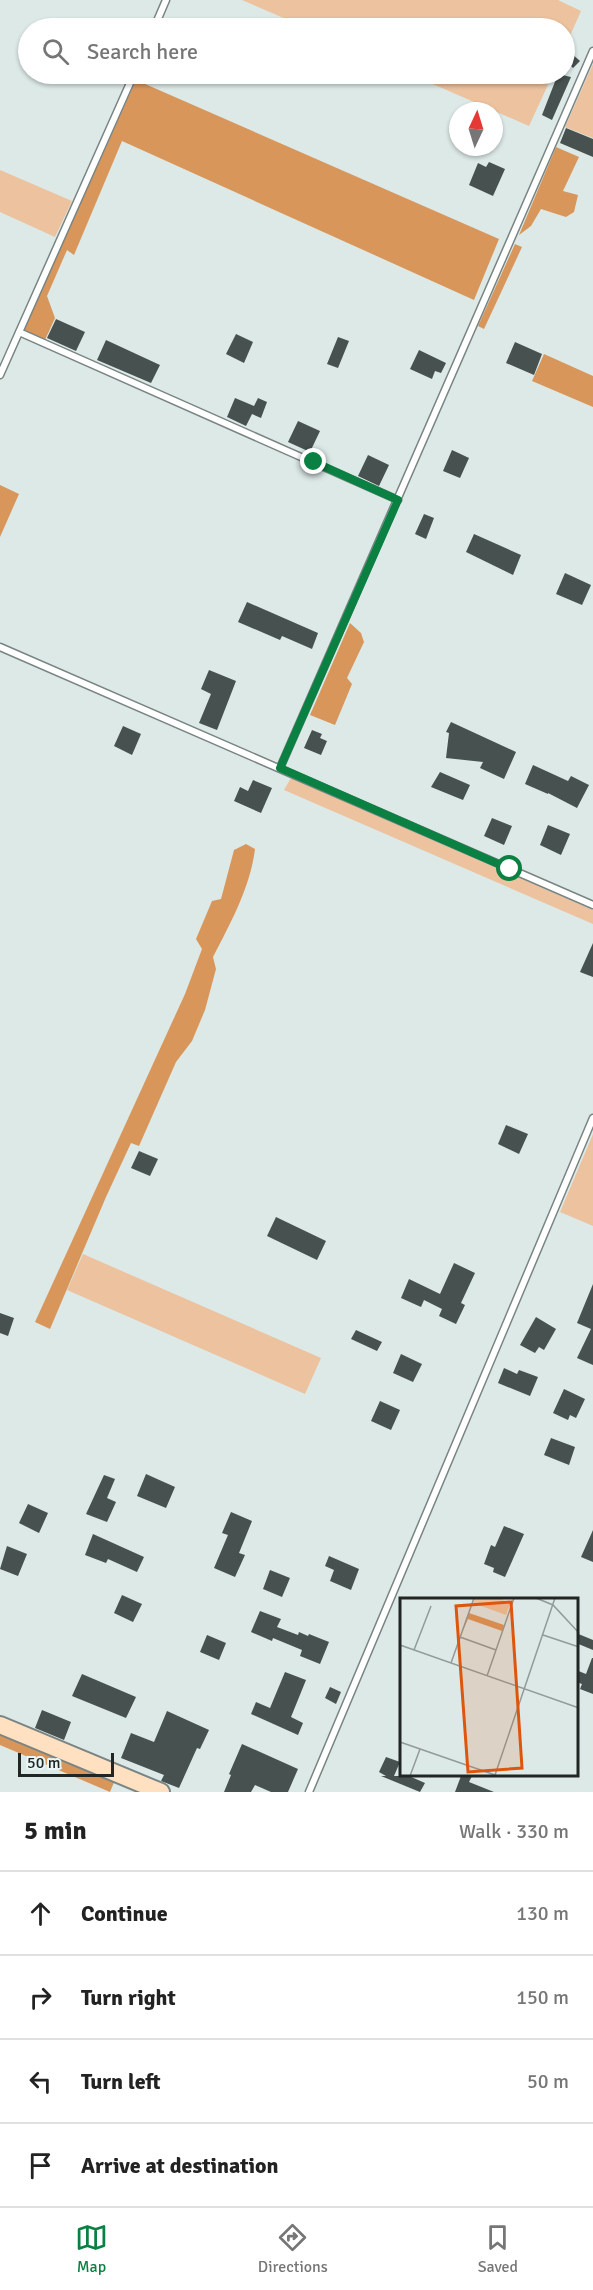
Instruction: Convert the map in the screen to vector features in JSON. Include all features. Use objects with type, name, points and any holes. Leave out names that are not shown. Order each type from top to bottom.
[{"type":"main road","points":[[0,1725],[161,1792]]},
{"type":"lane","points":[[158,18],[166,0]]},
{"type":"lane","points":[[280,768],[593,51]]},
{"type":"lane","points":[[0,375],[130,84]]},
{"type":"lane","points":[[19,332],[398,500]]},
{"type":"lane","points":[[0,647],[593,905]]},
{"type":"lane","points":[[309,1792],[593,1118]]},
{"type":"shaded area","points":[[242,0],[558,0],[581,11],[575,24],[575,18],[284,18]]},
{"type":"shaded area","points":[[593,64],[593,138],[565,127]]},
{"type":"shaded area","points":[[134,84],[145,84],[499,239],[474,300],[122,141],[74,255],[67,250],[47,296],[55,318],[45,340],[24,330]]},
{"type":"shaded area","points":[[433,84],[548,84],[529,126],[503,115],[503,102],[474,102]]},
{"type":"shaded area","points":[[556,147],[579,157],[563,191],[578,195],[574,212],[566,217],[541,209],[531,226],[519,235]]},
{"type":"shaded area","points":[[0,170],[72,201],[55,237],[0,212]]},
{"type":"shaded area","points":[[515,244],[522,247],[484,329],[478,326]]},
{"type":"shaded area","points":[[544,354],[593,376],[593,407],[532,381]]},
{"type":"shaded area","points":[[0,485],[19,494],[0,537]]},
{"type":"shaded area","points":[[350,623],[361,633],[364,642],[347,678],[352,684],[335,725],[310,715]]},
{"type":"shaded area","points":[[291,778],[593,910],[593,924],[284,790]]},
{"type":"shaded area","points":[[246,844],[255,849],[249,877],[239,904],[213,957],[216,969],[205,1010],[192,1041],[176,1062],[139,1146],[131,1143],[50,1329],[35,1322],[185,994],[202,949],[196,939],[212,901],[221,899],[234,850]]},
{"type":"shaded area","points":[[593,1134],[593,1226],[560,1212]]},
{"type":"shaded area","points":[[83,1254],[321,1358],[305,1394],[67,1290]]},
{"type":"shaded area","points":[[0,1730],[115,1780],[110,1792],[0,1745]]},
{"type":"building","points":[[575,57],[580,61],[575,66]]},
{"type":"building","points":[[554,84],[568,84],[552,120],[542,115]]},
{"type":"building","points":[[566,128],[593,139],[593,157],[560,143]]},
{"type":"building","points":[[489,162],[505,169],[493,196],[469,185],[478,163],[486,167]]},
{"type":"building","points":[[56,319],[85,332],[76,351],[47,338]]},
{"type":"building","points":[[236,334],[253,342],[244,363],[226,354]]},
{"type":"building","points":[[338,337],[349,341],[338,368],[327,364]]},
{"type":"building","points":[[106,340],[160,365],[151,383],[97,360]]},
{"type":"building","points":[[515,342],[542,354],[534,375],[506,363]]},
{"type":"building","points":[[419,350],[446,363],[441,373],[435,371],[432,379],[410,369]]},
{"type":"building","points":[[235,398],[254,406],[258,398],[267,402],[261,418],[252,414],[246,426],[227,417]]},
{"type":"building","points":[[298,421],[320,431],[310,452],[288,442]]},
{"type":"building","points":[[452,450],[469,458],[460,478],[443,471]]},
{"type":"building","points":[[368,455],[389,465],[379,486],[358,476]]},
{"type":"building","points":[[424,514],[434,518],[426,539],[415,534]]},
{"type":"building","points":[[474,534],[521,555],[513,575],[466,552]]},
{"type":"building","points":[[565,573],[591,585],[582,605],[556,594]]},
{"type":"building","points":[[247,602],[318,633],[312,649],[282,636],[280,640],[238,622]]},
{"type":"building","points":[[209,670],[236,681],[217,730],[199,723],[211,694],[201,689]]},
{"type":"building","points":[[451,722],[516,752],[504,779],[480,768],[483,762],[446,758],[449,733],[446,732]]},
{"type":"building","points":[[123,726],[141,734],[132,755],[114,746]]},
{"type":"building","points":[[312,730],[322,734],[320,738],[327,741],[321,755],[304,748]]},
{"type":"building","points":[[533,765],[568,781],[571,776],[589,785],[577,808],[525,784]]},
{"type":"building","points":[[440,772],[470,785],[463,800],[431,787]]},
{"type":"building","points":[[253,780],[272,788],[261,813],[234,801],[240,787],[248,791]]},
{"type":"building","points":[[492,818],[512,826],[504,845],[484,836]]},
{"type":"building","points":[[548,825],[570,834],[561,855],[540,845]]},
{"type":"building","points":[[593,943],[593,977],[580,972]]},
{"type":"building","points":[[506,1125],[528,1134],[519,1154],[498,1144]]},
{"type":"building","points":[[139,1151],[158,1159],[150,1176],[131,1168]]},
{"type":"building","points":[[276,1217],[326,1241],[317,1260],[267,1236]]},
{"type":"building","points":[[454,1263],[475,1273],[461,1303],[465,1305],[456,1324],[439,1316],[442,1309],[424,1300],[421,1307],[401,1298],[409,1279],[440,1294]]},
{"type":"building","points":[[593,1284],[593,1365],[577,1358],[591,1329],[577,1323]]},
{"type":"building","points":[[0,1313],[14,1318],[8,1336],[0,1333]]},
{"type":"building","points":[[536,1317],[556,1329],[544,1350],[539,1347],[535,1353],[520,1345]]},
{"type":"building","points":[[356,1330],[382,1342],[377,1351],[351,1339]]},
{"type":"building","points":[[401,1354],[422,1364],[413,1382],[393,1373]]},
{"type":"building","points":[[504,1368],[517,1374],[519,1370],[538,1377],[530,1396],[498,1383]]},
{"type":"building","points":[[564,1389],[585,1399],[576,1418],[570,1415],[568,1420],[553,1413]]},
{"type":"building","points":[[380,1401],[400,1410],[391,1430],[371,1421]]},
{"type":"building","points":[[551,1438],[575,1447],[569,1465],[544,1455]]},
{"type":"building","points":[[146,1474],[175,1487],[166,1508],[137,1496]]},
{"type":"building","points":[[104,1475],[115,1479],[107,1498],[116,1502],[107,1522],[86,1514]]},
{"type":"building","points":[[28,1504],[48,1513],[39,1533],[19,1523]]},
{"type":"building","points":[[231,1512],[252,1521],[239,1553],[245,1555],[235,1577],[214,1568],[228,1535],[222,1533]]},
{"type":"building","points":[[504,1526],[524,1534],[505,1577],[493,1572],[494,1568],[484,1564],[491,1545],[495,1547]]},
{"type":"building","points":[[593,1530],[593,1562],[581,1557]]},
{"type":"building","points":[[93,1534],[144,1557],[137,1572],[108,1559],[106,1563],[85,1555]]},
{"type":"building","points":[[7,1546],[27,1554],[18,1576],[0,1569]]},
{"type":"building","points":[[329,1556],[359,1569],[351,1590],[330,1581],[334,1570],[325,1566]]},
{"type":"building","points":[[270,1570],[290,1578],[282,1597],[263,1589]]},
{"type":"building","points":[[122,1595],[142,1604],[133,1622],[114,1613]]},
{"type":"building","points":[[260,1611],[281,1619],[277,1627],[298,1635],[299,1632],[308,1636],[309,1634],[329,1642],[320,1664],[300,1656],[302,1650],[251,1632]]},
{"type":"building","points":[[578,1634],[593,1640],[593,1650],[578,1644]]},
{"type":"building","points":[[207,1635],[226,1643],[219,1660],[200,1652]]},
{"type":"building","points":[[593,1658],[593,1694],[580,1689],[582,1684],[578,1683],[578,1671],[586,1674]]},
{"type":"building","points":[[285,1672],[306,1680],[291,1717],[303,1723],[298,1735],[251,1714],[256,1702],[270,1708]]},
{"type":"building","points":[[82,1674],[136,1697],[126,1718],[72,1696]]},
{"type":"building","points":[[330,1687],[341,1692],[336,1704],[325,1698]]},
{"type":"building","points":[[42,1710],[71,1722],[64,1740],[35,1728]]},
{"type":"building","points":[[167,1711],[209,1730],[200,1749],[197,1748],[179,1788],[161,1781],[164,1775],[121,1758],[131,1733],[154,1742]]},
{"type":"building","points":[[242,1744],[298,1769],[288,1792],[271,1792],[255,1785],[251,1792],[224,1792]]},
{"type":"building","points":[[386,1757],[400,1762],[394,1776],[411,1777],[425,1783],[420,1792],[381,1776],[386,1776],[379,1772]]},
{"type":"building","points":[[461,1777],[472,1777],[469,1782],[494,1792],[455,1792]]},
{"type":"route","points":[[314,462],[398,500],[280,768],[510,869]]}]
